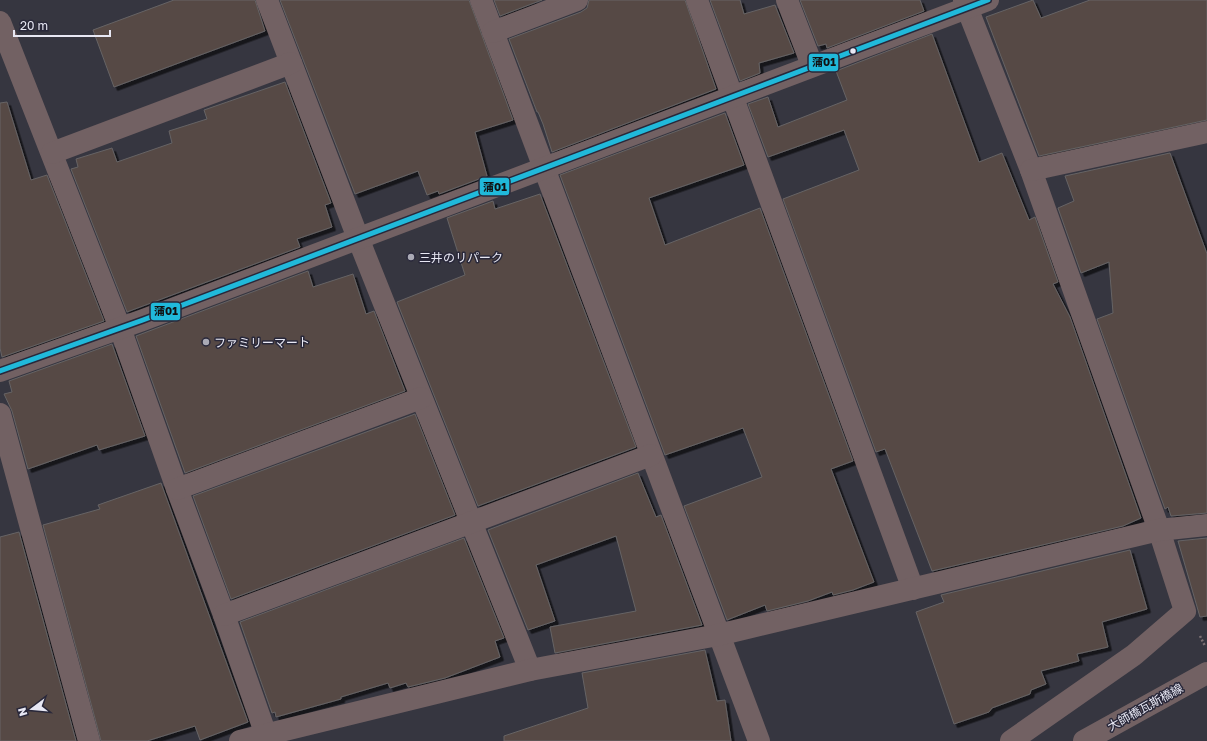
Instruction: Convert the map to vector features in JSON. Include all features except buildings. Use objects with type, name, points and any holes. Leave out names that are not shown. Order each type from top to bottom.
[{"type":"street","points":[[267,0],[358,238],[530,670]]},
{"type":"street","points":[[481,0],[759,741]]},
{"type":"street","points":[[493,32],[577,0]]},
{"type":"street","points":[[697,0],[913,589]]},
{"type":"street","points":[[788,0],[812,65]]},
{"type":"street","points":[[0,371],[120,328],[543,168],[812,65],[965,4],[988,0]]},
{"type":"street","points":[[965,4],[1031,170],[1159,530],[1185,611],[1134,655],[1011,741]]},
{"type":"street","points":[[0,22],[120,328],[177,490],[269,738]]},
{"type":"street","points":[[52,153],[291,63]]},
{"type":"street","points":[[1031,170],[1207,132]]},
{"type":"street","points":[[177,490],[421,398]]},
{"type":"street","points":[[0,414],[89,741]]},
{"type":"street","points":[[224,615],[651,455]]},
{"type":"street","points":[[240,741],[269,738],[530,670],[718,635],[1159,530],[1207,525]]},
{"type":"street","name":"大師橋瓦斯橋線","points":[[1084,741],[1207,673]]},
{"type":"transit line","name":"蒲01","points":[[0,371],[143,320],[988,0]]},
{"type":"place","name":"三井のリパーク","points":[[411,257]]},
{"type":"place","name":"ファミリーマート","points":[[206,342]]}]
